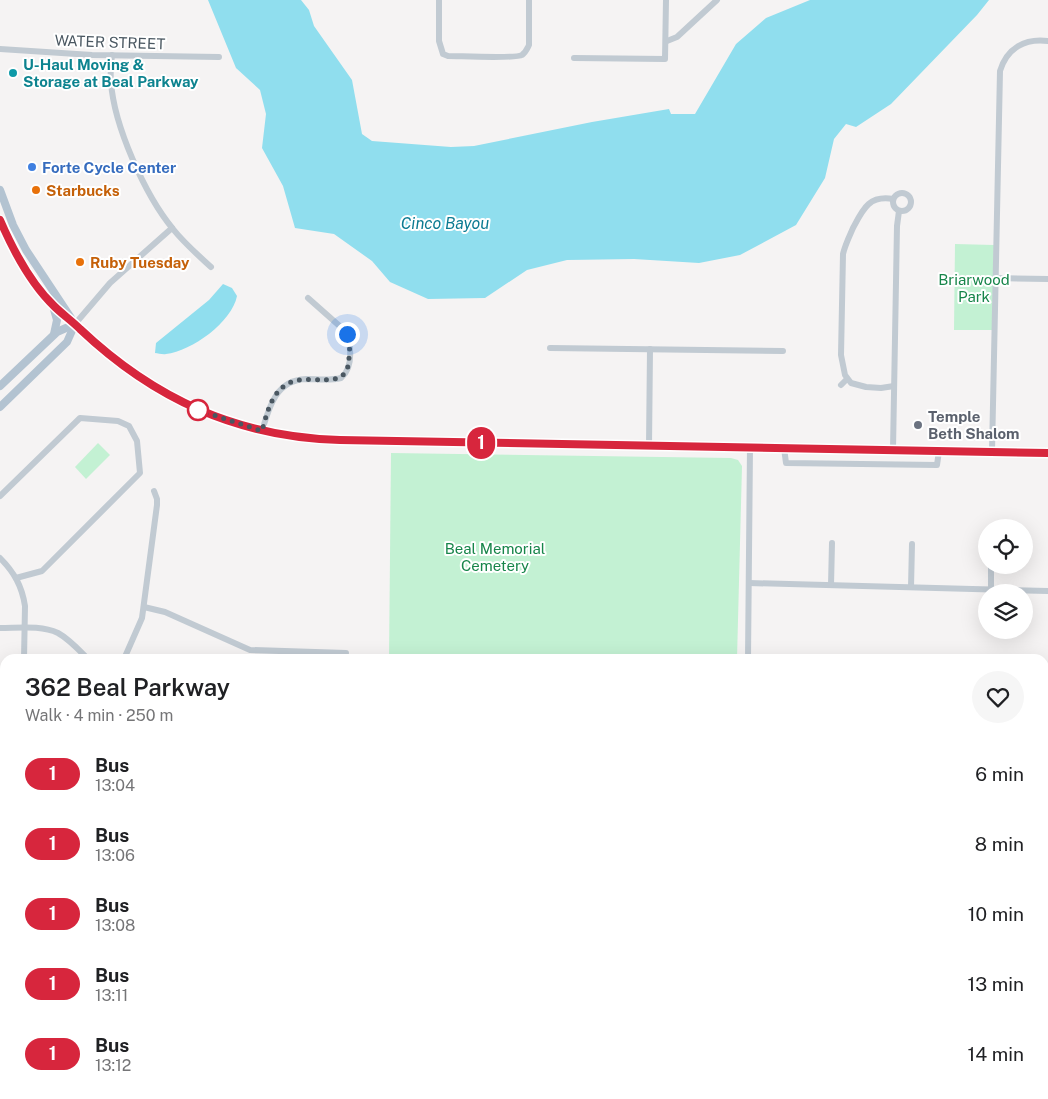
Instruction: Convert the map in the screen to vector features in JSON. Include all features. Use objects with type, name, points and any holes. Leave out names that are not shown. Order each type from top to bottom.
[{"type":"main road","points":[[0,190],[11,220],[38,269],[62,301],[75,324]]},
{"type":"main road","points":[[0,204],[3,212],[11,220]]},
{"type":"main road","points":[[0,220],[21,262],[54,306],[126,368],[167,394],[198,410],[262,431],[323,440],[1048,453]]},
{"type":"main road","points":[[54,306],[56,320],[54,334]]},
{"type":"main road","points":[[0,386],[54,334],[75,324]]},
{"type":"main road","points":[[0,407],[67,342],[75,324]]},
{"type":"street","points":[[439,0],[439,46],[445,56],[521,55],[527,50],[529,45],[530,0]]},
{"type":"street","points":[[574,58],[665,59],[666,0]]},
{"type":"street","points":[[666,41],[677,37],[717,0]]},
{"type":"street","points":[[992,452],[1000,71],[1009,53],[1019,45],[1031,40],[1048,41]]},
{"type":"street","name":"WATER STREET","points":[[0,49],[112,55],[219,57]]},
{"type":"street","points":[[112,55],[112,92],[126,140],[147,190],[172,228],[211,267]]},
{"type":"street","points":[[893,199],[902,193],[910,199],[911,202],[908,209],[902,212],[898,211]]},
{"type":"street","points":[[893,199],[882,198],[869,204],[862,210],[845,245],[843,254],[840,355],[843,370],[851,383],[866,387],[894,386]]},
{"type":"street","points":[[893,199],[894,206],[898,211],[893,450]]},
{"type":"street","points":[[75,324],[110,283],[172,228]]},
{"type":"street","points":[[996,278],[1048,279]]},
{"type":"street","points":[[262,431],[270,404],[283,387],[297,380],[340,378],[349,366],[350,344],[347,334],[308,298]]},
{"type":"street","points":[[550,348],[783,351]]},
{"type":"street","points":[[649,446],[650,349]]},
{"type":"street","points":[[842,385],[848,379]]},
{"type":"street","points":[[0,496],[80,418],[122,422],[132,429],[137,440],[140,473],[42,571],[16,578]]},
{"type":"street","points":[[748,654],[750,447]]},
{"type":"street","points":[[784,448],[786,462],[796,463],[938,465],[940,451]]},
{"type":"street","points":[[126,654],[140,626],[144,607],[157,505],[154,491]]},
{"type":"street","points":[[831,585],[832,543]]},
{"type":"street","points":[[911,587],[912,544]]},
{"type":"street","points":[[0,558],[16,578],[24,598],[24,654]]},
{"type":"street","points":[[749,582],[978,589]]},
{"type":"street","points":[[1033,590],[1048,590]]},
{"type":"street","points":[[144,607],[165,612],[250,650],[346,653]]},
{"type":"street","points":[[0,628],[25,627],[44,629],[57,633],[83,654]]},
{"type":"green space","name":"Briarwood Park","points":[[955,244],[994,245],[992,330],[954,330]]},
{"type":"green space","points":[[98,443],[110,455],[86,479],[75,467]]},
{"type":"green space","name":"Beal Memorial Cemetery","points":[[391,453],[731,458],[738,460],[742,466],[737,654],[389,654]]},
{"type":"water","name":"Cinco Bayou","points":[[208,0],[301,0],[309,10],[314,26],[352,80],[362,134],[372,141],[451,147],[474,146],[592,122],[669,109],[671,114],[695,114],[736,44],[766,18],[810,0],[989,0],[977,15],[891,104],[856,127],[846,124],[834,139],[825,178],[796,225],[740,255],[699,263],[634,259],[567,260],[527,270],[485,298],[428,299],[390,282],[372,261],[334,234],[295,228],[283,186],[262,148],[266,114],[260,90],[236,68]]},
{"type":"water","points":[[223,284],[232,288],[237,296],[234,306],[219,325],[199,341],[176,352],[155,353],[156,343],[209,300]]},
{"type":"bus line","name":"1","points":[[0,220],[21,262],[35,283],[54,306],[99,347],[147,383],[198,410],[262,431],[323,440],[1048,453]]},
{"type":"place","name":"U-Haul Moving & Storage at Beal Parkway","points":[[13,73]]},
{"type":"place","name":"Forte Cycle Center","points":[[32,167]]},
{"type":"place","name":"Starbucks","points":[[36,190]]},
{"type":"place","name":"Ruby Tuesday","points":[[80,262]]},
{"type":"place","name":"Temple Beth Shalom","points":[[918,425]]},
{"type":"route","points":[[198,410],[262,431],[272,400],[287,384],[304,379],[335,379],[343,376],[349,366],[349,340],[347,334]]}]
